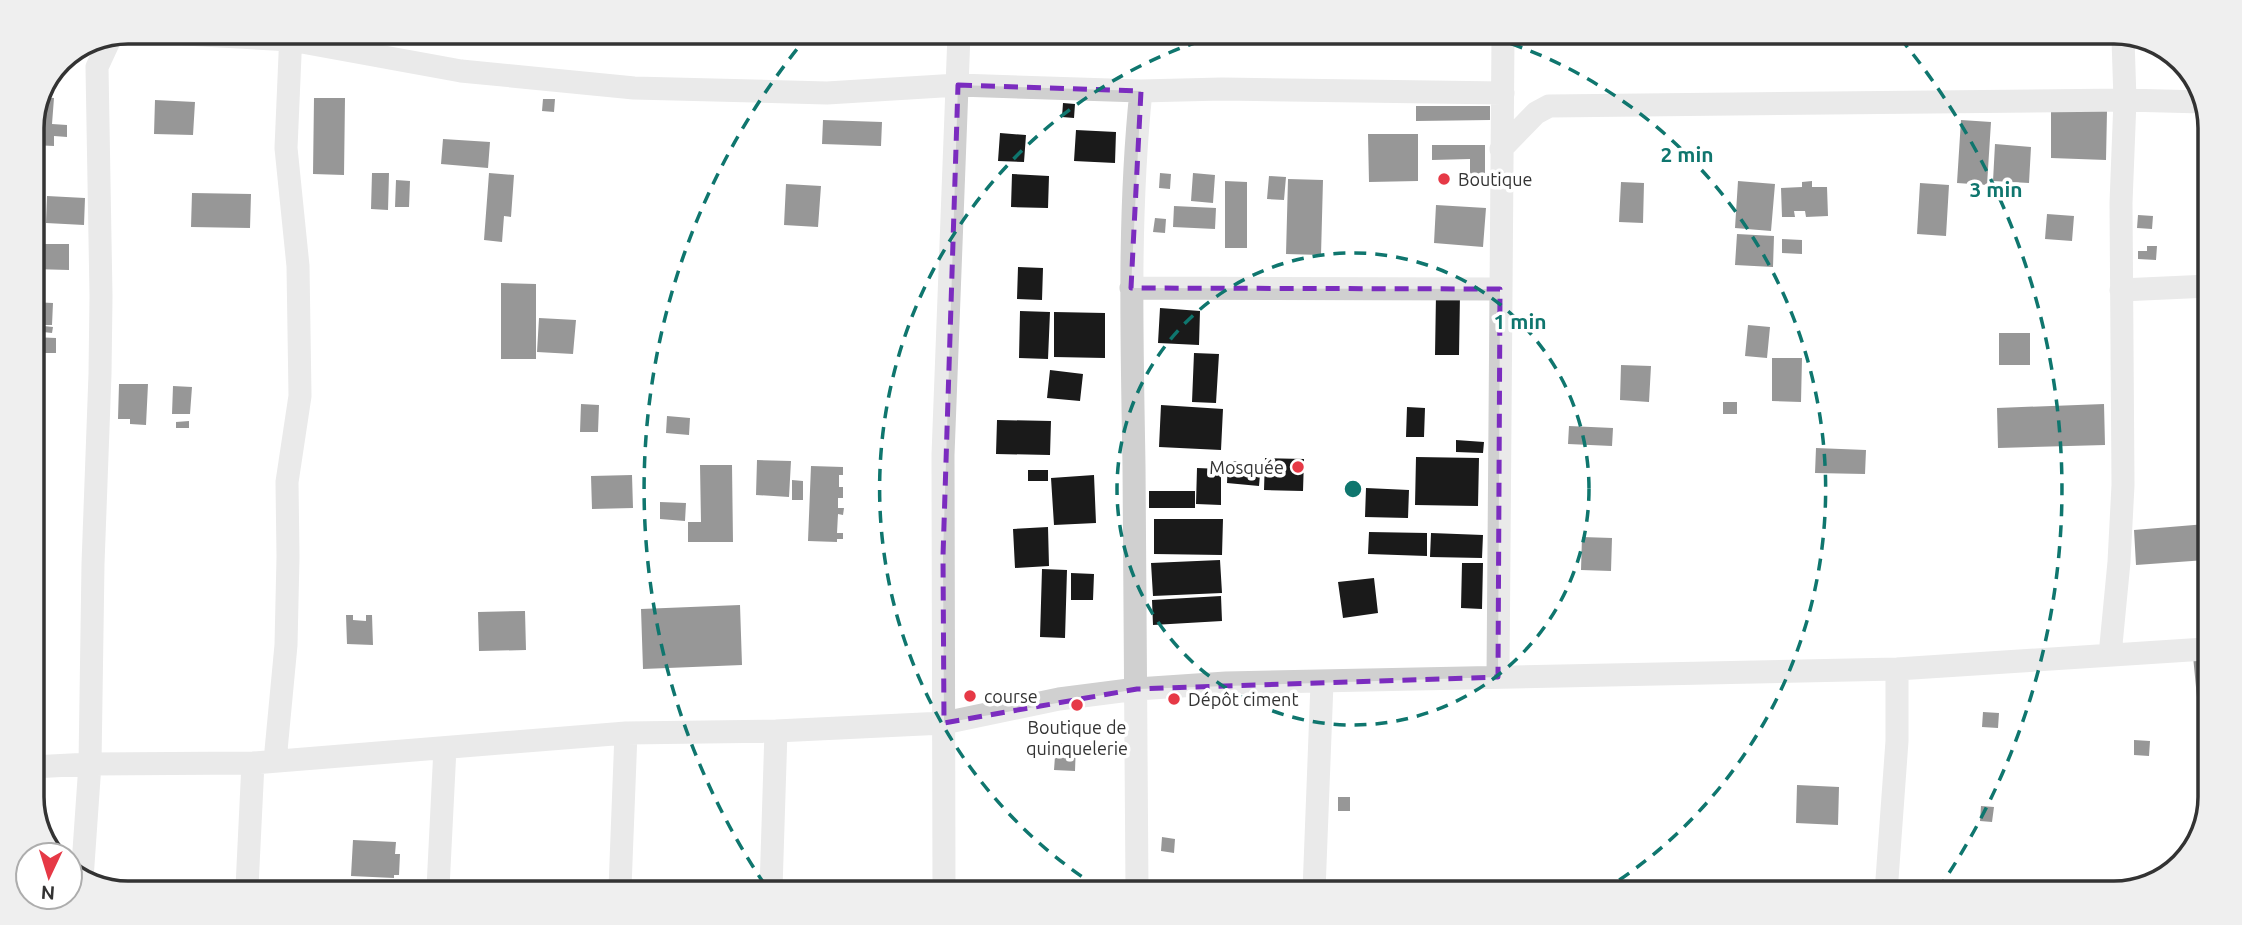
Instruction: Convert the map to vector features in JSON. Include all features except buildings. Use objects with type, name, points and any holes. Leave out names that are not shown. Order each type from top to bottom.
[{"type":"street","points":[[248,881],[264,762],[286,645],[286,482],[300,396],[298,266],[286,148],[291,44]]},
{"type":"street","points":[[330,44],[461,71],[634,88],[827,93],[958,85],[1141,91],[1235,89],[1503,93]]},
{"type":"street","points":[[944,881],[943,455],[959,44]]},
{"type":"street","points":[[1498,677],[1503,44]]},
{"type":"street","points":[[2110,655],[2123,485],[2121,203],[2125,100],[2123,45]]},
{"type":"street","points":[[84,850],[90,764],[101,296],[97,67],[106,47]]},
{"type":"street","points":[[1137,881],[1131,288],[1134,157],[1141,91]]},
{"type":"street","points":[[1502,149],[1536,113],[1549,106],[2125,100],[2194,102]]},
{"type":"street","points":[[2121,290],[2198,286]]},
{"type":"street","points":[[1131,288],[1500,289]]},
{"type":"street","points":[[44,766],[264,762],[626,733],[776,731],[944,723],[1059,699],[1137,689],[1226,683],[1897,669],[2198,649]]},
{"type":"street","points":[[1887,881],[1897,741],[1897,669]]},
{"type":"street","points":[[1314,881],[1322,683]]},
{"type":"street","points":[[771,881],[776,731]]},
{"type":"street","points":[[620,881],[626,733]]},
{"type":"street","points":[[438,881],[445,748]]},
{"type":"highlighted area","points":[[958,85],[1141,91],[1131,288],[1500,289],[1498,677],[1137,689],[944,723],[943,556]]},
{"type":"place","name":"Boutique","points":[[1444,179]]},
{"type":"place","name":"Mosquée","points":[[1298,467]]},
{"type":"place","name":"course","points":[[970,696]]},
{"type":"place","name":"Dépôt ciment","points":[[1174,699]]},
{"type":"place","name":"Boutique de quinquelerie","points":[[1077,705]]}]
